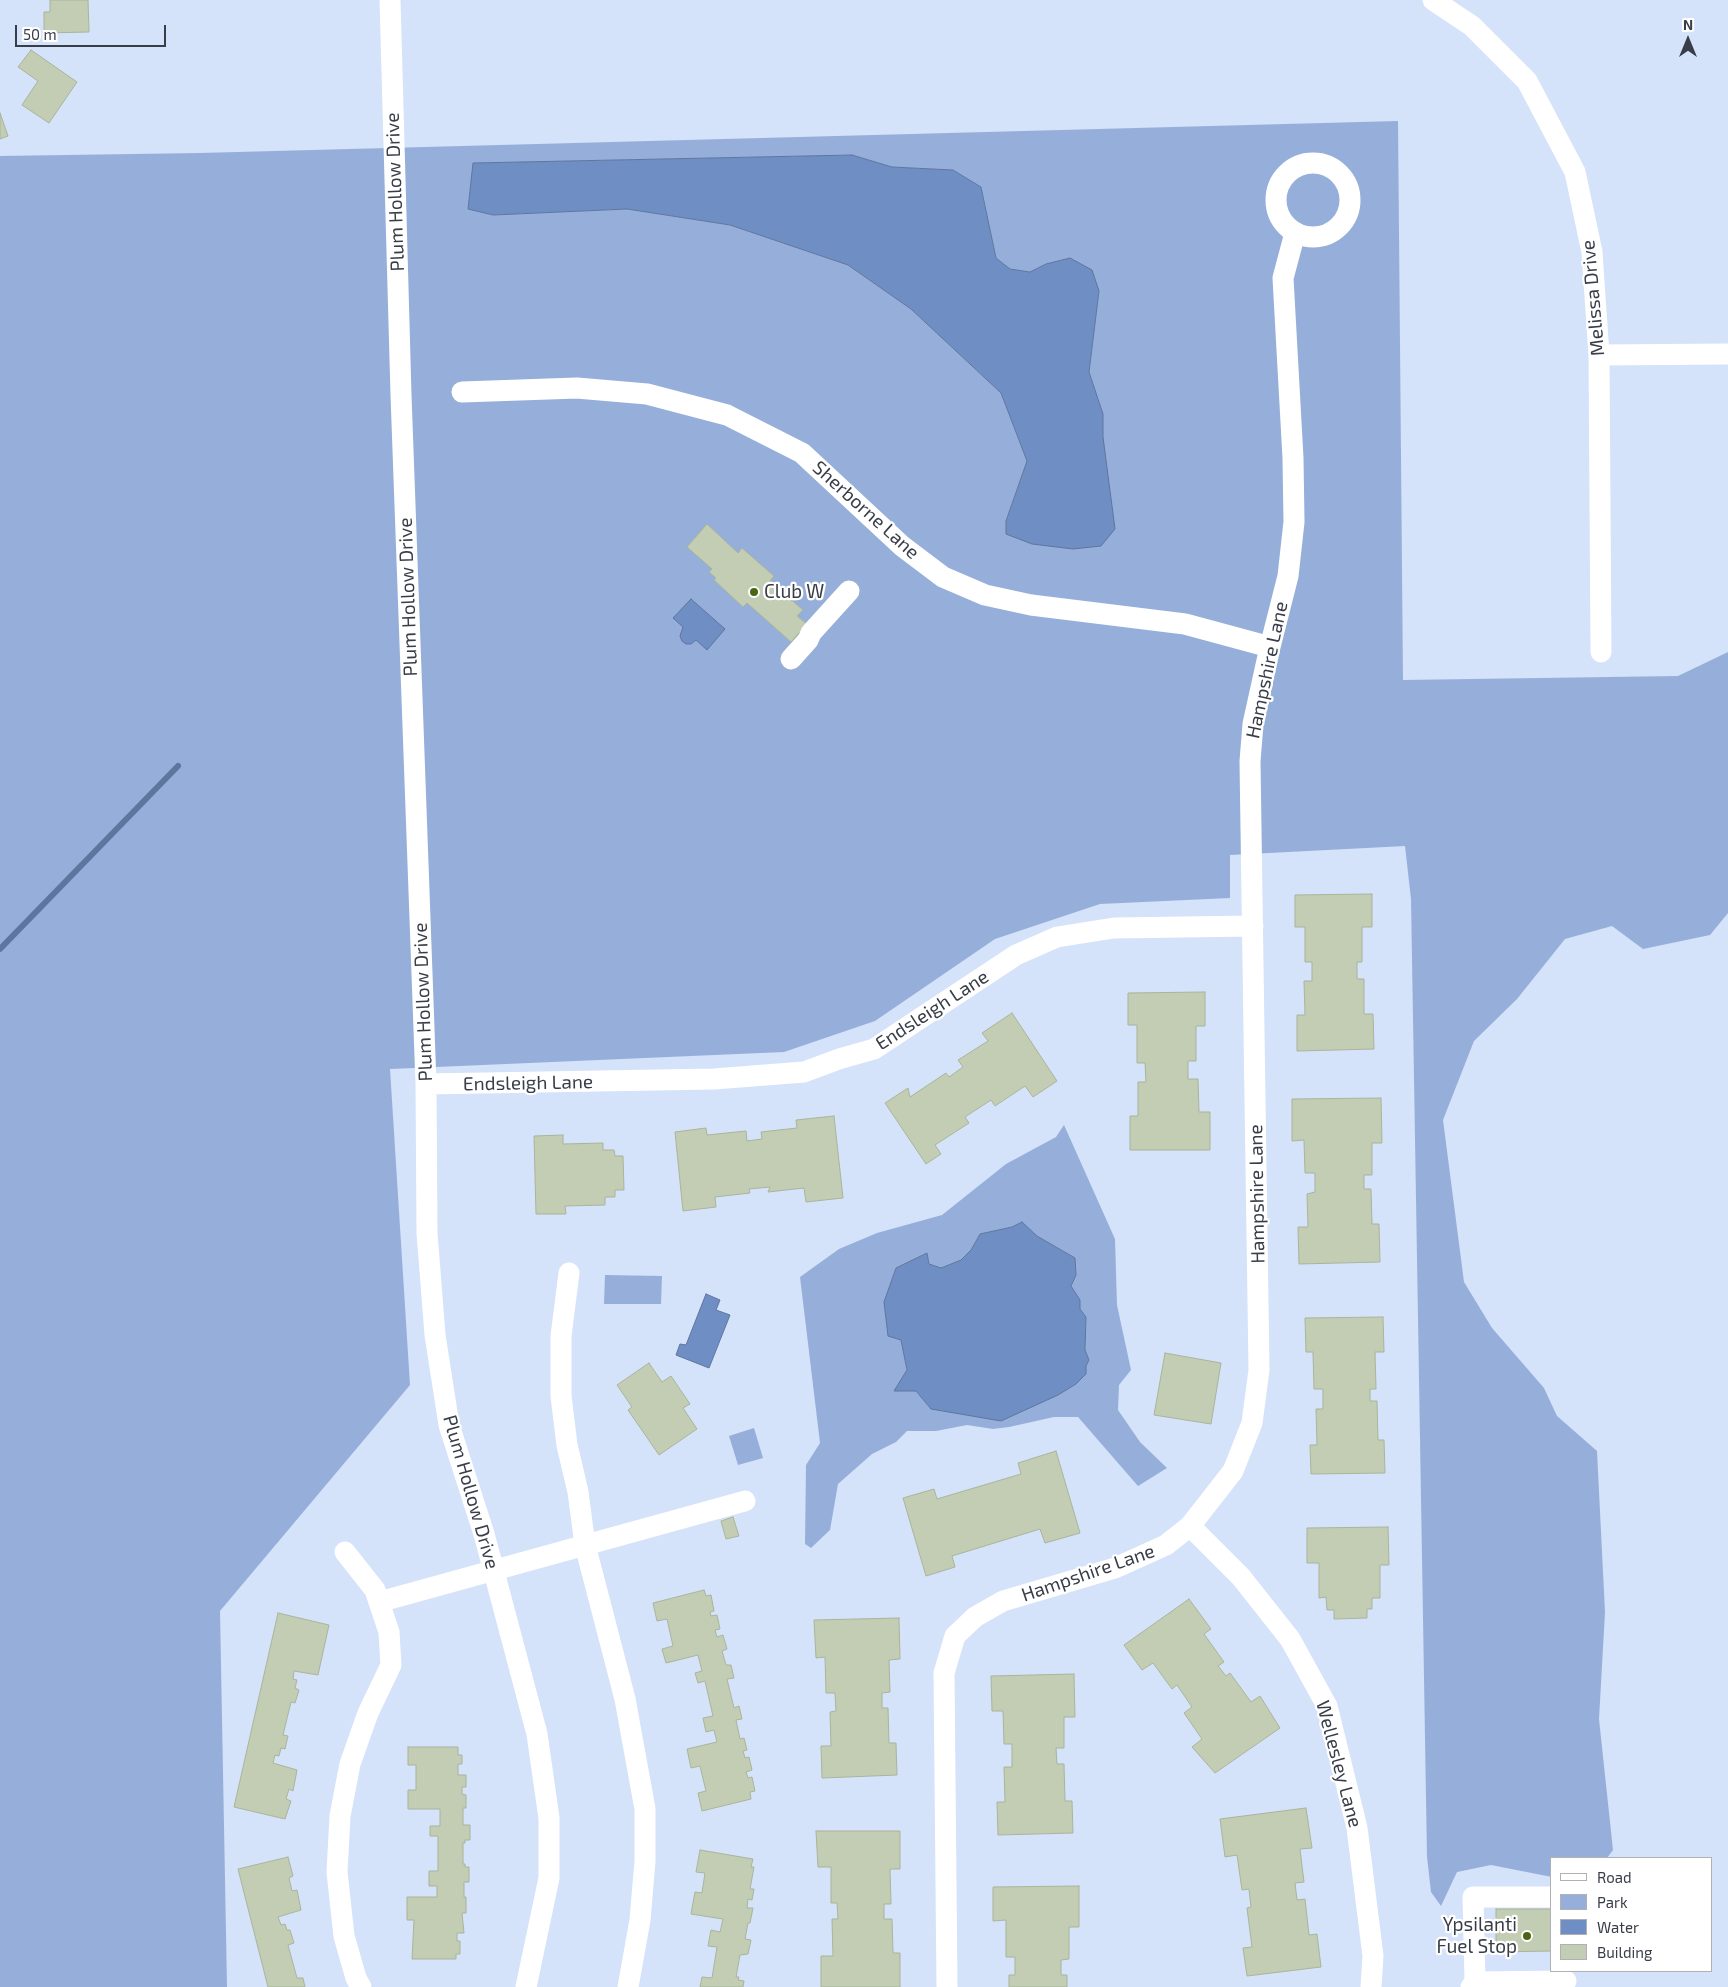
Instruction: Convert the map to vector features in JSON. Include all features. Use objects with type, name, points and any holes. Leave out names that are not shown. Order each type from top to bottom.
[{"type":"street","name":"Plum Hollow Drive","points":[[390,0],[401,395],[426,1084],[427,1233],[437,1344],[449,1425],[484,1534],[537,1734],[549,1818],[549,1878],[526,1987]]},
{"type":"street","name":"Melissa Drive","points":[[1433,0],[1472,26],[1527,81],[1575,172],[1592,252],[1599,355],[1601,652]]},
{"type":"street","name":"Hampshire Lane","points":[[947,1987],[944,1673],[955,1636],[975,1617],[1003,1601],[1115,1568],[1163,1548],[1190,1526],[1233,1471],[1252,1423],[1259,1370],[1250,762],[1253,724],[1288,576],[1294,522],[1293,458],[1283,278],[1295,233]]},
{"type":"street","points":[[1599,355],[1728,354]]},
{"type":"street","name":"Sherborne Lane","points":[[462,392],[577,388],[646,394],[727,415],[802,452],[902,546],[943,578],[985,595],[1032,605],[1185,624],[1270,647]]},
{"type":"street","points":[[791,659],[808,640],[811,633],[849,591]]},
{"type":"street","name":"Endsleigh Lane","points":[[426,1084],[714,1079],[804,1072],[838,1059],[874,1049],[1016,954],[1057,937],[1114,928],[1253,926]]},
{"type":"street","points":[[569,1273],[561,1336],[561,1396],[567,1445],[578,1492],[585,1545],[625,1699],[645,1809],[645,1862],[640,1920],[628,1987]]},
{"type":"street","points":[[379,1602],[745,1501]]},
{"type":"street","name":"Wellesley Lane","points":[[1190,1526],[1241,1577],[1290,1639],[1327,1706],[1357,1828],[1373,1956],[1371,1987]]},
{"type":"street","points":[[345,1552],[375,1590],[389,1632],[391,1665],[368,1713],[350,1764],[340,1816],[337,1872],[344,1936],[356,1978],[361,1987]]},
{"type":"street","points":[[1550,1897],[1473,1897],[1473,1985],[1566,1980]]},
{"type":"green space","points":[[1398,121],[1403,680],[1678,676],[1728,652],[1728,913],[1710,935],[1643,949],[1612,926],[1565,939],[1517,999],[1474,1041],[1443,1120],[1464,1282],[1492,1328],[1544,1388],[1557,1416],[1597,1451],[1605,1612],[1599,1719],[1613,1850],[1608,1857],[1550,1857],[1550,1877],[1491,1865],[1457,1872],[1441,1906],[1431,1892],[1427,1857],[1411,899],[1405,846],[1230,855],[1230,898],[1100,904],[995,939],[875,1021],[784,1052],[390,1069],[410,1385],[220,1611],[227,1987],[0,1987],[0,156],[200,153]],"holes":[[[852,155],[892,167],[953,170],[981,187],[996,258],[1010,269],[1030,272],[1046,264],[1099,291],[1089,372],[1103,414],[1103,437],[1006,521],[1027,461],[1001,393],[911,309],[848,265],[730,225],[627,209],[493,215],[468,208],[474,163]]]},
{"type":"green space","points":[[1064,1125],[1115,1239],[1117,1305],[1131,1370],[1119,1385],[1118,1410],[1140,1442],[1167,1468],[1138,1486],[1078,1417],[1054,1417],[993,1429],[967,1425],[936,1431],[907,1431],[896,1442],[872,1454],[838,1484],[830,1530],[811,1548],[805,1544],[806,1465],[820,1443],[800,1277],[839,1249],[877,1233],[942,1215],[1006,1164],[1056,1137]],"holes":[[[1022,1223],[1037,1236],[1075,1258],[1076,1274],[1071,1286],[1080,1300],[1080,1309],[1086,1317],[1085,1350],[1089,1360],[1086,1366],[931,1409],[916,1391],[907,1371],[891,1284],[896,1268],[927,1253],[929,1264],[941,1268],[961,1260],[971,1250],[980,1234]]]},
{"type":"green space","points":[[605,1275],[662,1276],[661,1304],[604,1304]]},
{"type":"green space","points":[[754,1428],[763,1458],[738,1465],[729,1436]]},
{"type":"water","points":[[852,155],[892,167],[953,170],[981,187],[996,258],[1010,269],[1030,272],[1046,264],[1070,258],[1092,270],[1099,291],[1089,372],[1103,414],[1103,437],[1115,529],[1101,546],[1073,549],[1032,544],[1006,534],[1006,521],[1027,461],[1001,393],[911,309],[848,265],[730,225],[627,209],[493,215],[468,209],[473,163]]},
{"type":"water","points":[[691,599],[725,629],[707,650],[696,640],[691,644],[686,644],[682,641],[680,636],[683,627],[673,618]]},
{"type":"water","points":[[1022,1222],[1037,1236],[1075,1258],[1076,1275],[1071,1286],[1080,1300],[1080,1309],[1086,1317],[1085,1350],[1089,1360],[1086,1366],[1086,1374],[1076,1384],[1058,1395],[1001,1421],[931,1409],[916,1391],[894,1391],[907,1370],[901,1340],[888,1336],[884,1302],[896,1268],[927,1253],[929,1264],[941,1268],[961,1260],[971,1250],[980,1234],[1012,1227]]},
{"type":"water","points":[[706,1294],[720,1300],[716,1310],[730,1315],[709,1368],[676,1355],[680,1344],[686,1345]]},
{"type":"building","points":[[50,0],[88,0],[89,32],[44,33],[44,12],[50,12]]},
{"type":"building","points":[[31,50],[77,82],[49,123],[22,105],[38,81],[18,67]]},
{"type":"building","points":[[0,113],[8,136],[0,139]]},
{"type":"building","name":"Club W","points":[[707,524],[738,553],[742,548],[774,576],[770,581],[803,610],[797,616],[807,624],[791,642],[747,603],[743,607],[714,580],[716,578],[709,572],[712,569],[687,547]]},
{"type":"building","points":[[1372,894],[1372,927],[1362,927],[1362,962],[1357,962],[1357,979],[1364,979],[1364,1014],[1373,1014],[1374,1049],[1297,1051],[1297,1015],[1305,1015],[1304,981],[1312,981],[1312,962],[1305,962],[1305,927],[1295,927],[1295,895]]},
{"type":"building","points":[[1205,992],[1205,1026],[1196,1026],[1196,1061],[1188,1061],[1188,1079],[1198,1079],[1199,1112],[1210,1112],[1210,1150],[1130,1150],[1130,1116],[1138,1116],[1138,1082],[1146,1082],[1145,1063],[1137,1063],[1137,1025],[1128,1025],[1128,993]]},
{"type":"building","points":[[1012,1013],[1057,1081],[1033,1097],[1025,1086],[995,1106],[991,1100],[965,1117],[969,1123],[935,1145],[941,1154],[926,1164],[885,1103],[908,1088],[910,1097],[946,1073],[949,1077],[963,1067],[958,1060],[988,1041],[982,1033]]},
{"type":"building","points":[[1381,1098],[1382,1143],[1372,1143],[1372,1175],[1364,1175],[1364,1189],[1371,1189],[1372,1224],[1379,1224],[1380,1262],[1299,1264],[1298,1227],[1308,1227],[1307,1194],[1315,1192],[1315,1173],[1305,1173],[1304,1140],[1292,1141],[1292,1099]]},
{"type":"building","points":[[834,1116],[843,1198],[806,1202],[804,1188],[768,1192],[770,1187],[749,1189],[750,1193],[715,1197],[716,1207],[683,1211],[675,1132],[706,1128],[707,1135],[746,1131],[747,1141],[762,1139],[761,1132],[797,1128],[796,1120]]},
{"type":"building","points":[[563,1135],[563,1144],[603,1143],[603,1150],[614,1150],[615,1156],[623,1156],[624,1190],[615,1190],[615,1197],[605,1197],[605,1205],[565,1206],[566,1214],[536,1214],[534,1136]]},
{"type":"building","points":[[1383,1317],[1384,1352],[1375,1352],[1376,1389],[1370,1389],[1370,1401],[1377,1401],[1378,1440],[1384,1440],[1385,1473],[1311,1474],[1310,1445],[1317,1445],[1316,1409],[1323,1409],[1323,1389],[1314,1389],[1313,1352],[1306,1352],[1305,1318]]},
{"type":"building","points":[[1165,1353],[1221,1363],[1211,1424],[1154,1415]]},
{"type":"building","points":[[649,1363],[662,1382],[671,1376],[690,1404],[683,1408],[697,1429],[659,1455],[628,1410],[632,1407],[617,1385]]},
{"type":"building","points":[[1056,1451],[1080,1533],[1045,1543],[1040,1529],[952,1556],[955,1567],[926,1576],[903,1498],[934,1489],[937,1499],[1021,1474],[1018,1463]]},
{"type":"building","points":[[733,1517],[739,1536],[726,1539],[721,1521]]},
{"type":"building","points":[[1388,1527],[1389,1565],[1380,1565],[1380,1598],[1372,1598],[1372,1609],[1367,1609],[1367,1618],[1334,1619],[1334,1610],[1327,1610],[1326,1597],[1319,1598],[1319,1563],[1307,1563],[1307,1528]]},
{"type":"building","points":[[704,1590],[706,1596],[711,1595],[714,1611],[710,1612],[711,1616],[717,1615],[720,1629],[715,1630],[717,1637],[723,1635],[727,1649],[722,1651],[726,1665],[731,1665],[734,1678],[727,1679],[734,1708],[739,1706],[742,1719],[736,1720],[740,1739],[744,1738],[747,1750],[743,1751],[745,1758],[749,1757],[752,1770],[746,1772],[748,1778],[752,1777],[755,1791],[750,1792],[751,1799],[702,1811],[698,1793],[706,1791],[700,1766],[691,1768],[687,1749],[717,1742],[714,1730],[706,1732],[703,1718],[713,1716],[705,1681],[698,1683],[695,1673],[702,1671],[698,1655],[666,1663],[662,1649],[673,1646],[667,1619],[657,1621],[653,1603]]},
{"type":"building","points":[[1189,1599],[1211,1629],[1204,1634],[1224,1662],[1218,1666],[1226,1676],[1230,1673],[1251,1702],[1260,1696],[1280,1728],[1215,1773],[1192,1747],[1202,1739],[1184,1713],[1192,1707],[1177,1685],[1172,1689],[1153,1663],[1142,1670],[1124,1645]]},
{"type":"building","points":[[278,1613],[329,1625],[318,1675],[294,1671],[293,1679],[297,1680],[295,1688],[299,1690],[295,1703],[291,1702],[283,1735],[288,1736],[285,1749],[281,1748],[279,1756],[275,1755],[273,1763],[297,1770],[293,1791],[289,1789],[286,1799],[291,1801],[285,1819],[234,1807]]},
{"type":"building","points":[[899,1618],[900,1659],[889,1660],[890,1692],[882,1693],[882,1708],[888,1708],[889,1743],[896,1743],[897,1775],[822,1778],[821,1746],[831,1746],[830,1712],[836,1711],[835,1693],[826,1693],[825,1657],[816,1658],[814,1620]]},
{"type":"building","points":[[1074,1674],[1075,1717],[1064,1717],[1064,1748],[1056,1748],[1057,1764],[1064,1764],[1065,1801],[1072,1801],[1073,1833],[998,1835],[997,1802],[1005,1802],[1004,1767],[1012,1767],[1012,1744],[1004,1744],[1003,1711],[992,1711],[991,1676]]},
{"type":"building","points":[[408,1747],[458,1747],[458,1755],[462,1755],[462,1764],[458,1764],[458,1775],[466,1775],[466,1787],[462,1787],[462,1794],[466,1795],[466,1808],[463,1808],[463,1825],[470,1825],[470,1840],[465,1840],[465,1843],[463,1843],[463,1864],[465,1864],[465,1867],[469,1867],[469,1882],[464,1882],[466,1913],[462,1913],[464,1933],[457,1933],[457,1941],[460,1941],[460,1954],[456,1954],[456,1959],[412,1959],[414,1920],[407,1920],[407,1897],[437,1897],[437,1886],[429,1886],[429,1871],[438,1871],[438,1836],[430,1836],[430,1826],[440,1826],[440,1809],[408,1809],[408,1790],[416,1790],[416,1765],[408,1765]]},
{"type":"building","points":[[1306,1808],[1312,1848],[1300,1849],[1304,1882],[1295,1883],[1297,1900],[1305,1899],[1309,1935],[1317,1934],[1321,1967],[1247,1976],[1243,1948],[1252,1947],[1247,1908],[1251,1907],[1249,1889],[1242,1890],[1237,1855],[1225,1857],[1220,1819]]},
{"type":"building","points":[[816,1831],[900,1831],[900,1869],[890,1869],[891,1904],[884,1904],[884,1919],[892,1919],[893,1953],[900,1953],[900,1987],[821,1987],[821,1956],[833,1956],[832,1919],[838,1919],[837,1903],[831,1903],[831,1867],[818,1867]]},
{"type":"building","points":[[700,1850],[753,1859],[751,1867],[754,1867],[750,1889],[754,1889],[752,1900],[748,1899],[747,1908],[753,1908],[745,1939],[751,1940],[748,1954],[740,1955],[736,1977],[739,1977],[738,1980],[744,1981],[743,1987],[700,1987],[702,1977],[712,1978],[717,1947],[708,1946],[711,1930],[720,1932],[723,1919],[691,1914],[695,1892],[702,1893],[705,1873],[696,1872]]},
{"type":"building","points":[[288,1857],[293,1876],[289,1878],[292,1891],[297,1890],[301,1910],[278,1917],[281,1925],[285,1924],[287,1930],[290,1930],[294,1943],[288,1945],[297,1978],[303,1978],[305,1987],[268,1987],[238,1869]]},
{"type":"building","points":[[1079,1886],[1079,1927],[1069,1927],[1069,1959],[1061,1960],[1061,1975],[1067,1975],[1067,1987],[1009,1987],[1009,1975],[1015,1975],[1015,1957],[1006,1957],[1006,1920],[993,1921],[993,1887]]},
{"type":"building","points":[[1496,1909],[1550,1909],[1550,1951],[1496,1952]]},
{"type":"waterway","points":[[0,949],[178,766]]},
{"type":"place","name":"Club W","points":[[754,592]]},
{"type":"place","name":"Ypsilanti Fuel Stop","points":[[1527,1936]]}]
